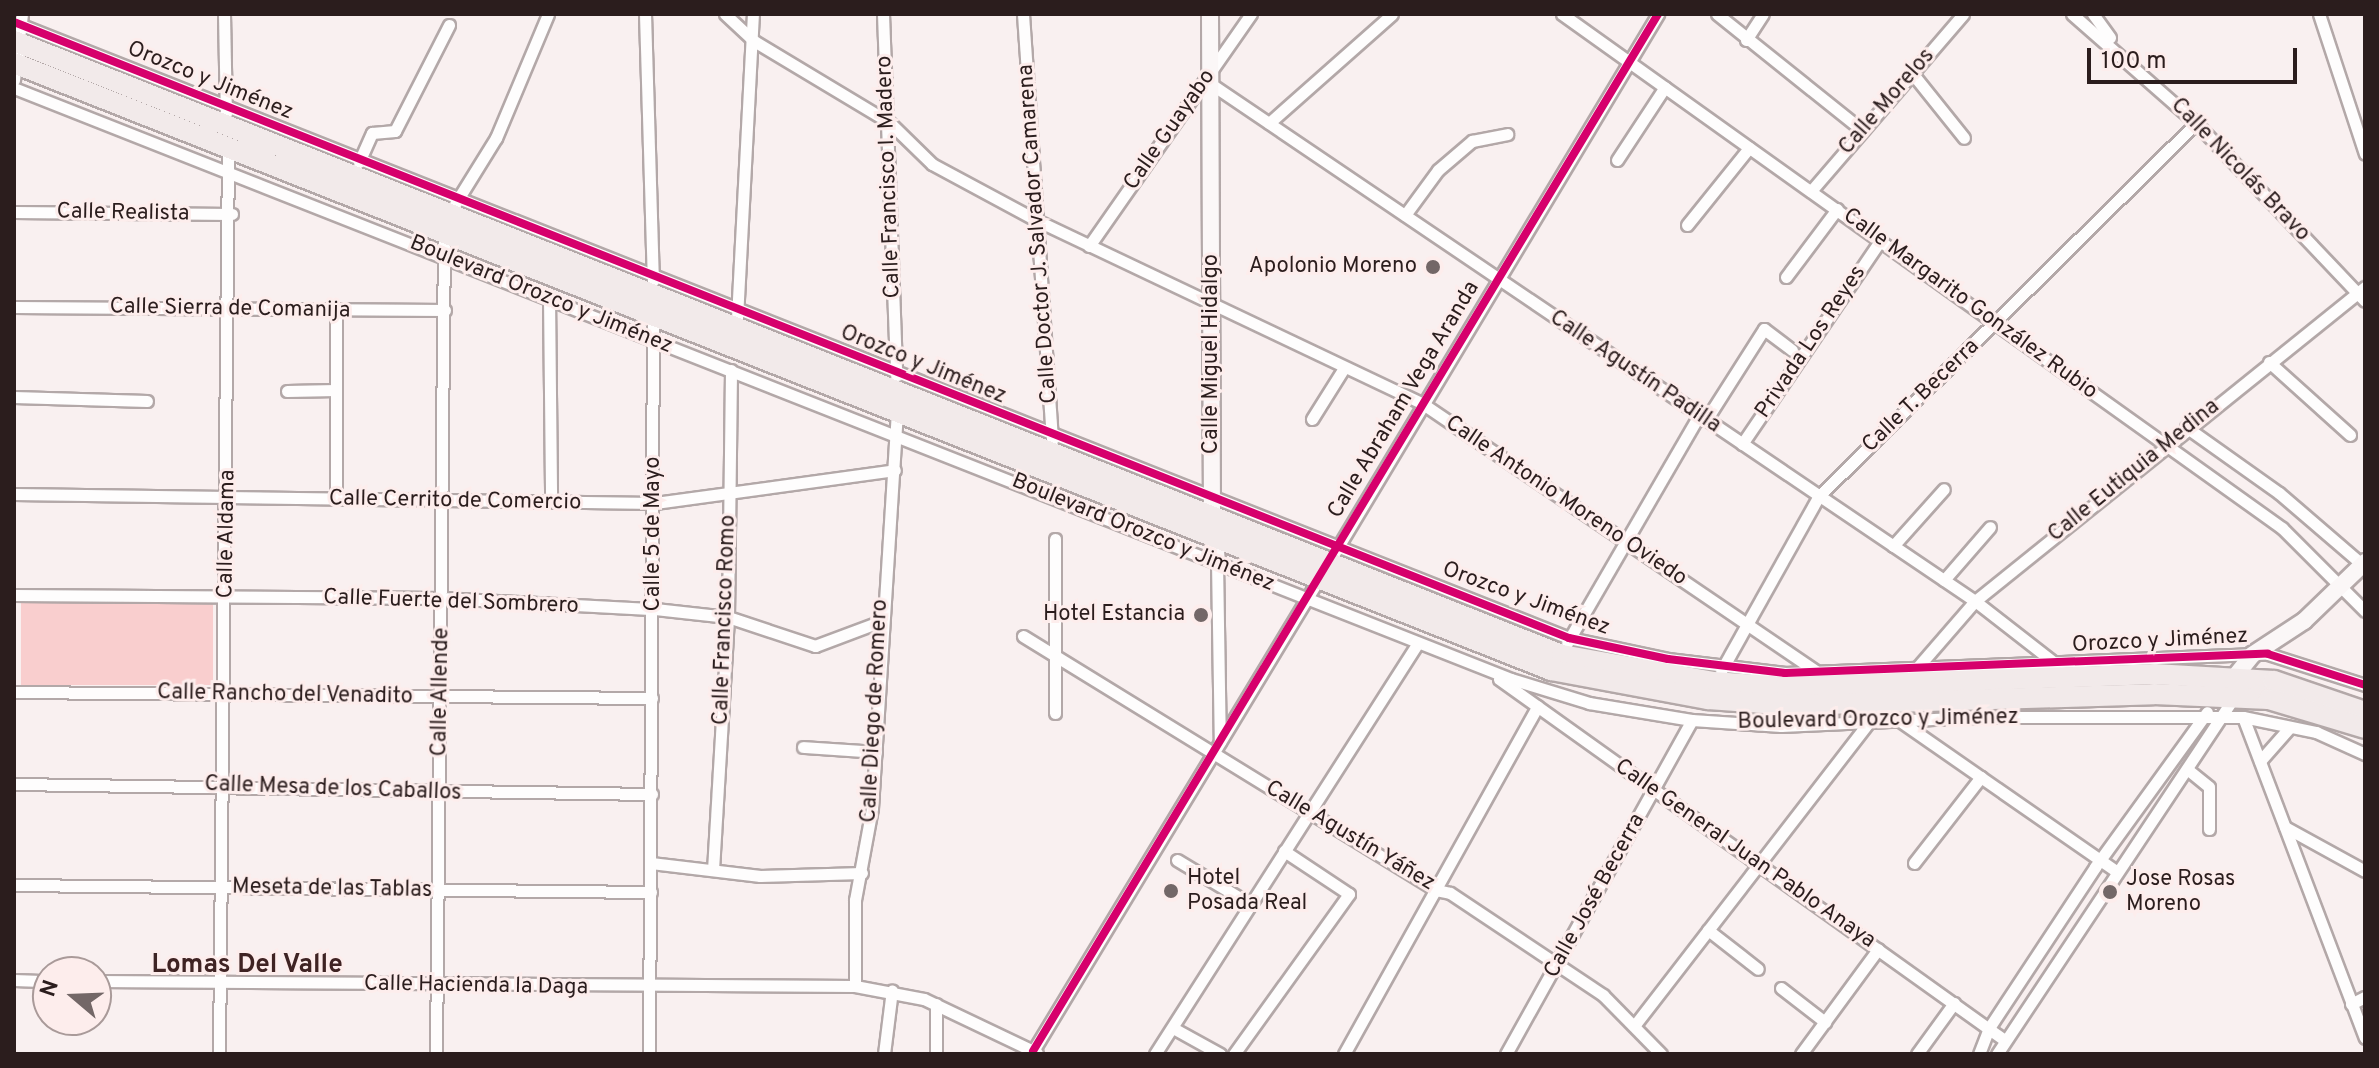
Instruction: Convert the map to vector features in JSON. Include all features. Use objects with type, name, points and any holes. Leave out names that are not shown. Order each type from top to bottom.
[{"type":"highway","name":"Orozco y Jiménez","points":[[17,44],[228,139],[450,216],[653,296],[896,403],[1057,467],[1216,551],[1312,590],[1551,670],[1708,699],[1869,704],[2154,674],[2231,694],[2269,699],[2365,728]]},
{"type":"highway","name":"Orozco y Jiménez","points":[[653,296],[737,320],[896,403]]},
{"type":"highway","name":"Orozco y Jiménez","points":[[1057,467],[1212,509],[1566,647],[1869,704]]},
{"type":"highway","name":"Orozco y Jiménez","points":[[2231,694],[2274,681],[2365,712]]},
{"type":"street","name":"Calle Aldama","points":[[219,1054],[232,214],[224,14]]},
{"type":"street","points":[[450,216],[496,138],[548,14]]},
{"type":"street","name":"Calle 5 de Mayo","points":[[645,14],[655,503],[649,1054]]},
{"type":"street","name":"Calle Antonio Moreno Oviedo","points":[[725,14],[754,41],[889,122],[932,164],[1089,246],[1423,404],[1818,672]]},
{"type":"street","points":[[737,320],[754,41],[753,14]]},
{"type":"street","name":"Calle Francisco I. Madero","points":[[883,14],[889,122],[897,436]]},
{"type":"street","name":"Calle Doctor J. Salvador Camarena","points":[[1023,14],[1051,436],[1063,500]]},
{"type":"street","name":"Calle Miguel Hidalgo","points":[[1210,14],[1216,748]]},
{"type":"street","name":"Calle Guayabo","points":[[1089,246],[1211,77],[1251,14]]},
{"type":"street","points":[[1269,123],[1392,14]]},
{"type":"street","name":"Calle Margarito González Rubio","points":[[1562,14],[2282,528],[2365,611]]},
{"type":"street","name":"Calle Abraham Vega Aranda","points":[[1036,1052],[1658,14]]},
{"type":"street","points":[[1717,14],[1862,130]]},
{"type":"street","points":[[1746,40],[1763,14]]},
{"type":"street","name":"Calle Morelos","points":[[1811,191],[1963,14]]},
{"type":"street","name":"Calle Nicolás Bravo","points":[[2072,14],[2117,47],[2196,123],[2362,294]]},
{"type":"street","points":[[2093,14],[2117,47]]},
{"type":"street","points":[[2319,14],[2364,146]]},
{"type":"street","points":[[359,162],[372,133],[395,131],[449,25]]},
{"type":"street","name":"Orozco y Jiménez","points":[[17,44],[226,107],[359,162],[450,216]]},
{"type":"street","points":[[1912,73],[1946,108],[1964,138]]},
{"type":"street","name":"Calle Agustín Padilla","points":[[1211,77],[1269,123],[1975,601],[2056,664]]},
{"type":"street","points":[[1617,160],[1665,87]]},
{"type":"street","name":"Boulevard Orozco y Jiménez","points":[[14,88],[1063,500],[1216,551]]},
{"type":"street","name":"Calle T. Becerra","points":[[1718,675],[1750,626],[1819,496],[2196,123]]},
{"type":"street","points":[[1405,215],[1438,170],[1472,141],[1507,134]]},
{"type":"street","points":[[1687,225],[1749,148]]},
{"type":"street","points":[[1786,277],[1837,209]]},
{"type":"street","name":"Calle Realista","points":[[14,212],[232,214]]},
{"type":"street","name":"Calle Allende","points":[[436,1054],[445,310],[443,255],[450,216]]},
{"type":"street","name":"Privada Los Reyes","points":[[1742,444],[1880,241]]},
{"type":"street","name":"Calle Eutiquia Medina","points":[[1916,669],[1975,601],[2186,427],[2362,294]]},
{"type":"street","points":[[549,297],[551,501]]},
{"type":"street","name":"Calle Sierra de Comanija","points":[[14,307],[230,311],[445,310]]},
{"type":"street","points":[[336,311],[336,499]]},
{"type":"street","name":"Orozco y Jiménez","points":[[737,320],[896,372],[1051,436],[1212,509]]},
{"type":"street","points":[[1566,647],[1702,417],[1764,329],[1792,350]]},
{"type":"street","points":[[2269,362],[2316,411],[2350,435]]},
{"type":"street","points":[[1312,419],[1344,368]]},
{"type":"street","name":"Calle Francisco Romo","points":[[713,870],[728,617],[731,370]]},
{"type":"street","points":[[287,391],[336,390]]},
{"type":"street","points":[[14,397],[147,401]]},
{"type":"street","points":[[1997,1054],[2003,1039],[2187,769],[2231,694],[2264,650],[2344,587],[2364,564],[2279,493],[2186,427]]},
{"type":"street","name":"Calle Diego de Romero","points":[[855,986],[855,900],[862,873],[876,752],[879,622],[897,436]]},
{"type":"street","name":"Calle Cerrito de Comercio","points":[[14,494],[655,503],[895,470]]},
{"type":"street","points":[[1893,546],[1944,489]]},
{"type":"street","points":[[1944,580],[1990,527]]},
{"type":"street","points":[[1055,539],[1055,713]]},
{"type":"street","name":"Boulevard Orozco y Jiménez","points":[[1312,590],[1418,643],[1486,670],[1589,703],[1692,720],[1781,726],[1869,704],[1900,721],[2204,715],[2231,694],[2243,717],[2290,727],[2365,754]]},
{"type":"street","name":"Calle Fuerte del Sombrero","points":[[14,595],[442,598],[655,609],[728,617],[815,646],[879,622]]},
{"type":"street","name":"Calle Agustín Yáñez","points":[[1023,636],[1056,658],[1216,748],[1309,812],[1436,890],[1450,893],[1603,995],[1661,1054]]},
{"type":"street","points":[[1155,1054],[1418,643]]},
{"type":"street","name":"Orozco y Jiménez","points":[[1718,675],[2056,664],[2264,650]]},
{"type":"street","points":[[2264,650],[2365,685]]},
{"type":"street","name":"Calle General Juan Pablo Anaya","points":[[1486,670],[2003,1039]]},
{"type":"street","name":"Calle Rancho del Venadito","points":[[14,692],[652,698]]},
{"type":"street","points":[[1979,1054],[1989,1028],[2100,859],[2204,715],[2231,694]]},
{"type":"street","points":[[1634,1026],[1758,863],[1869,704]]},
{"type":"street","points":[[1344,1054],[1538,706]]},
{"type":"street","points":[[2243,717],[2365,1038]]},
{"type":"street","name":"Calle José Becerra","points":[[1506,1054],[1692,720]]},
{"type":"street","points":[[1900,721],[2116,871]]},
{"type":"street","points":[[2260,761],[2290,727]]},
{"type":"street","points":[[803,747],[876,752]]},
{"type":"street","points":[[2187,769],[2209,787],[2209,829]]},
{"type":"street","points":[[1914,863],[1981,777]]},
{"type":"street","name":"Calle Mesa de los Caballos","points":[[14,784],[652,794]]},
{"type":"street","points":[[2285,827],[2365,871]]},
{"type":"street","points":[[1234,1054],[1349,894],[1284,851]]},
{"type":"street","points":[[1177,860],[1250,904]]},
{"type":"street","points":[[651,863],[760,876],[862,873]]},
{"type":"street","name":"Meseta de las Tablas","points":[[14,885],[651,892]]},
{"type":"street","points":[[1708,930],[1758,969]]},
{"type":"street","points":[[1801,1054],[1878,949]]},
{"type":"street","name":"Calle Hacienda la Daga","points":[[112,981],[650,988],[855,986],[892,990],[936,1004],[1036,1052]]},
{"type":"street","points":[[1781,988],[1825,1022]]},
{"type":"street","points":[[884,1054],[892,990]]},
{"type":"street","points":[[2351,1004],[2365,997]]},
{"type":"street","points":[[1917,1054],[1954,1003]]},
{"type":"street","points":[[936,1004],[936,1054]]},
{"type":"street","points":[[1173,1028],[1220,1054]]},
{"type":"shaded area","points":[[21,599],[213,599],[213,685],[21,685]]},
{"type":"cycle path","points":[[1033,1051],[1658,14]]},
{"type":"cycle path","points":[[14,22],[1569,638],[1668,659],[1785,673],[2268,654],[2365,685]]},
{"type":"place","name":"Apolonio Moreno","points":[[1433,267]]},
{"type":"place","name":"Hotel Estancia","points":[[1201,615]]},
{"type":"place","name":"Hotel Posada Real","points":[[1171,891]]},
{"type":"place","name":"Jose Rosas Moreno","points":[[2110,892]]},
{"type":"district","name":"Lomas Del Valle","points":[[247,966]]}]
